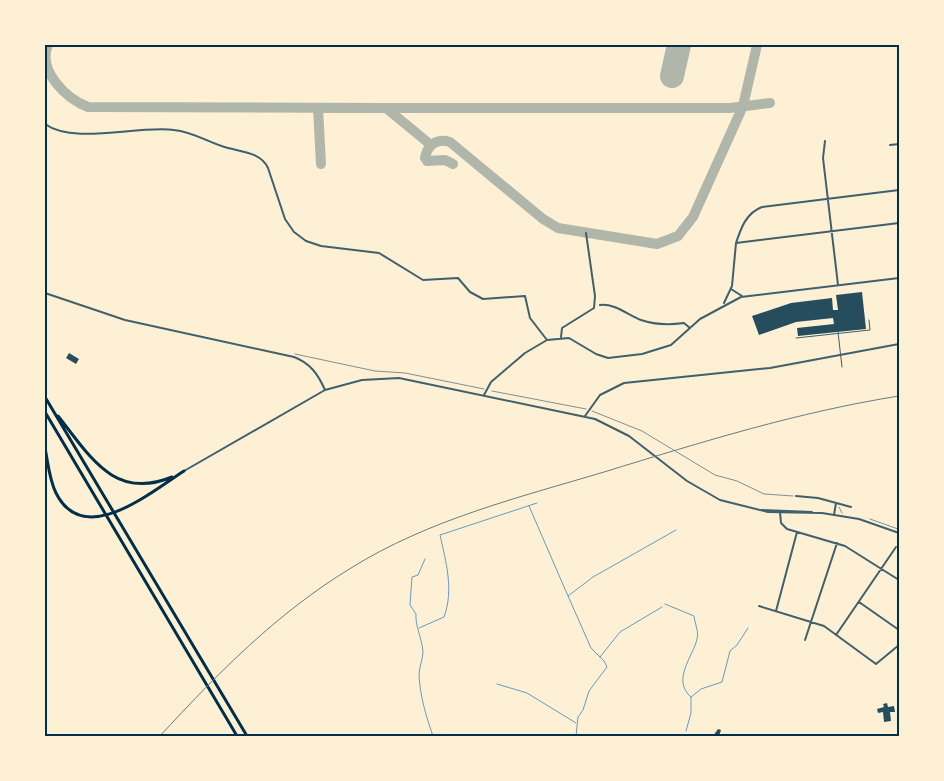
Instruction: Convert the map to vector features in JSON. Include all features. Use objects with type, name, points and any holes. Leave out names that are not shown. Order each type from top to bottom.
[{"type":"highway","points":[[45,397],[247,736]]},
{"type":"highway","points":[[49,404],[93,458],[113,477],[129,483],[144,484],[160,481],[184,471]]},
{"type":"highway","points":[[45,412],[237,736]]},
{"type":"highway","points":[[45,448],[52,481],[60,500],[73,512],[92,517],[113,514],[125,508],[184,471]]},
{"type":"street","points":[[45,124],[58,130],[73,132],[99,133],[150,128],[186,132],[222,146],[257,156],[264,161],[268,168],[285,219],[299,237],[320,246],[379,252],[423,280],[458,278],[470,292],[483,299],[524,296],[530,318],[547,340]]},
{"type":"street","points":[[825,141],[823,158],[838,285]]},
{"type":"street","points":[[890,145],[899,144]]},
{"type":"street","points":[[723,305],[731,289],[736,243],[746,220],[757,209],[899,190]]},
{"type":"street","points":[[736,243],[899,223]]},
{"type":"street","points":[[561,337],[562,328],[594,308],[595,296],[586,233]]},
{"type":"street","points":[[484,395],[486,389],[525,353],[547,340],[561,337],[575,341],[602,357],[614,358],[664,349],[678,340],[700,319],[723,305],[744,297],[899,278]]},
{"type":"street","points":[[731,289],[744,297]]},
{"type":"street","points":[[45,293],[125,320],[294,357],[308,365],[318,376],[325,390]]},
{"type":"street","points":[[600,305],[612,306],[648,322],[667,325],[684,323],[690,328]]},
{"type":"street","points":[[796,338],[870,330],[869,320]]},
{"type":"street","points":[[838,333],[842,367]]},
{"type":"street","points":[[585,416],[587,410],[600,395],[624,383],[770,368],[899,344]]},
{"type":"street","points":[[184,471],[325,390],[354,381],[388,378],[412,380],[585,416],[613,426],[709,494],[734,505],[757,510],[834,515],[866,521],[899,533]]},
{"type":"street","points":[[796,496],[851,507]]},
{"type":"street","points":[[834,515],[836,503]]},
{"type":"street","points":[[780,512],[783,526],[797,532],[837,543],[860,554],[899,580]]},
{"type":"street","points":[[776,611],[797,532]]},
{"type":"street","points":[[805,640],[837,543]]},
{"type":"street","points":[[836,635],[896,547]]},
{"type":"street","points":[[859,602],[899,630]]},
{"type":"street","points":[[759,606],[824,626],[876,664],[899,645]]},
{"type":"path","points":[[296,354],[357,368],[405,373],[587,410],[630,426],[709,473],[737,481],[764,494],[796,496]]},
{"type":"building","points":[[862,292],[866,329],[798,336],[797,328],[834,324],[833,318],[796,322],[759,335],[752,316],[791,303],[832,298],[833,310],[838,310],[836,295]]},
{"type":"building","points":[[69,353],[79,359],[76,364],[66,358]]},
{"type":"building","points":[[887,703],[888,707],[894,706],[895,712],[890,712],[891,721],[884,722],[883,712],[878,713],[877,709],[884,707],[883,704]]},
{"type":"building","points":[[718,729],[721,730],[719,736],[713,736]]},
{"type":"waterway","points":[[419,628],[444,617],[447,607],[449,586],[440,535],[537,503]]},
{"type":"waterway","points":[[529,506],[568,596]]},
{"type":"waterway","points":[[576,736],[578,717],[583,710],[589,691],[607,667],[604,661],[591,648],[568,596],[593,577],[676,530]]},
{"type":"waterway","points":[[425,559],[418,575],[412,577],[410,605],[416,614],[422,647],[423,655],[419,672],[420,683],[424,706],[433,736]]},
{"type":"waterway","points":[[665,604],[694,616],[697,639],[683,676],[685,690],[691,697]]},
{"type":"waterway","points":[[600,657],[620,632],[662,607]]},
{"type":"waterway","points":[[686,731],[691,713],[691,697],[701,689],[722,682],[730,651],[737,645],[748,628]]},
{"type":"waterway","points":[[497,684],[527,693],[576,723]]},
{"type":"taxiway","points":[[48,45],[46,55],[50,73],[63,90],[88,107],[386,108],[431,145]]},
{"type":"taxiway","points":[[425,158],[428,149],[433,144],[441,141],[450,142],[543,219],[558,228],[657,244],[678,236],[693,217],[743,106],[757,45]]},
{"type":"taxiway","points":[[386,108],[730,108],[770,103]]},
{"type":"taxiway","points":[[318,108],[321,164]]},
{"type":"taxiway","points":[[427,161],[445,160],[453,164]]},
{"type":"runway","points":[[672,76],[679,45]]},
{"type":"railway","points":[[160,736],[226,667],[298,604],[351,568],[411,536],[506,501],[714,439],[824,410],[899,396]]}]
